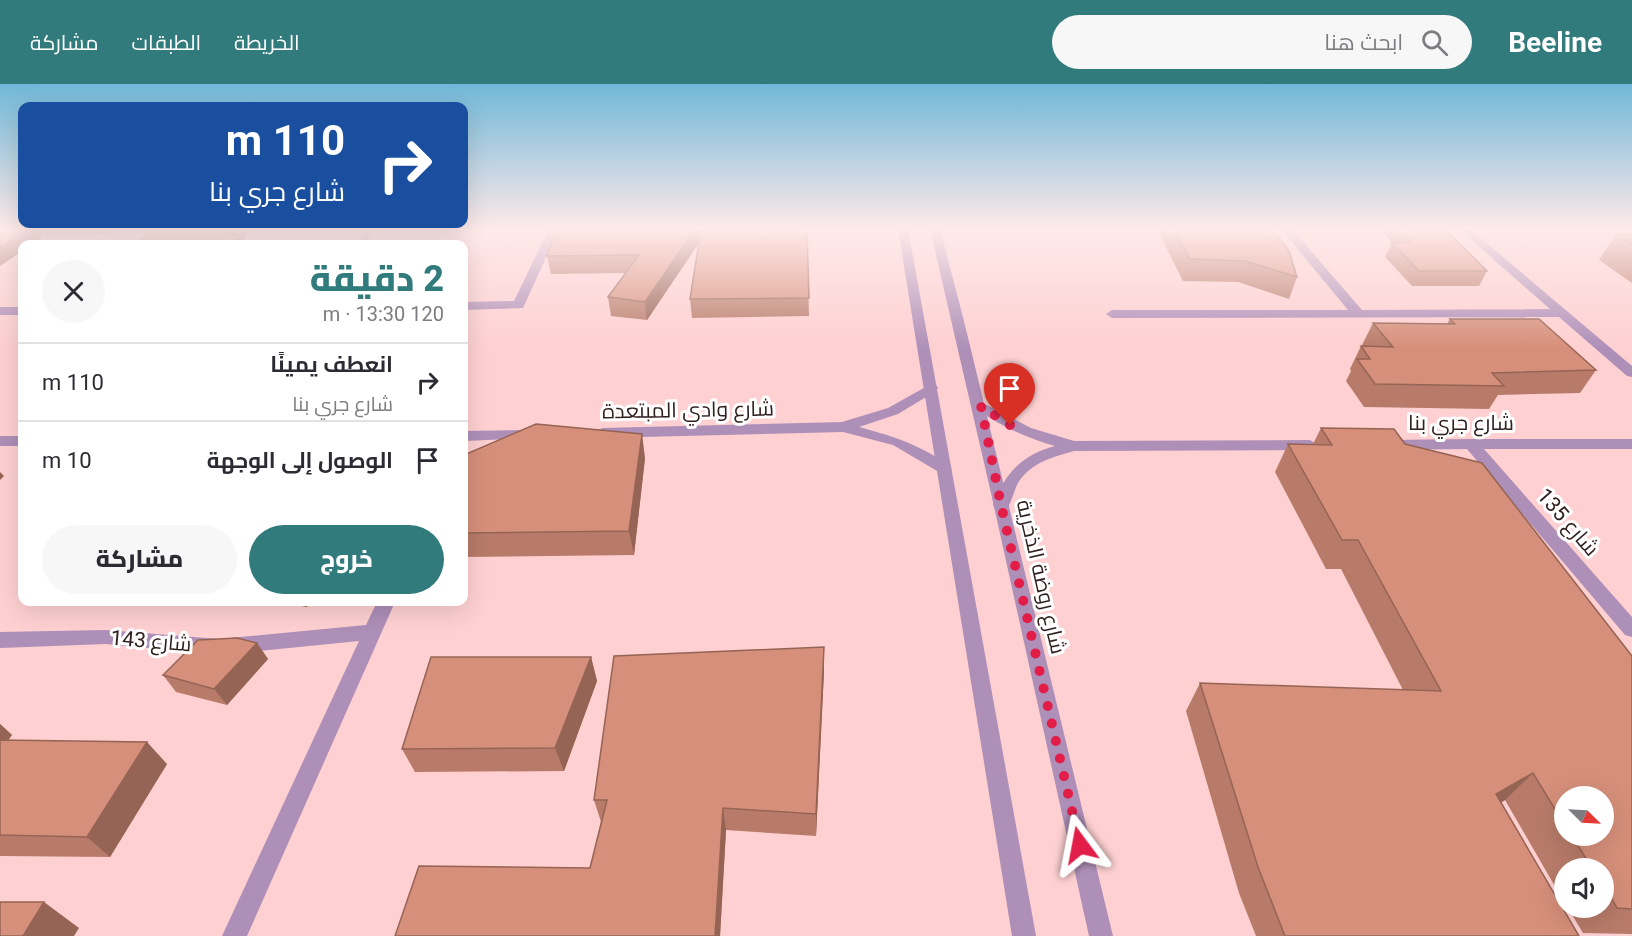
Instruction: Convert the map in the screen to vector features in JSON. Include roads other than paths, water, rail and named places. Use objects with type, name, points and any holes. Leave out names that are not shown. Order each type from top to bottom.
[{"type":"street","points":[[468,306],[519,306],[536,269]]},
{"type":"street","points":[[910,269],[1024,936]]},
{"type":"street","name":"شارع روضة الذخرية","points":[[946,269],[981,406],[1001,505],[1101,936]]},
{"type":"street","points":[[1320,269],[1357,312]]},
{"type":"street","points":[[1511,269],[1632,373]]},
{"type":"street","points":[[3,311],[18,302]]},
{"type":"street","points":[[1112,314],[1563,313]]},
{"type":"street","name":"شارع وادي المبتعدة","points":[[591,433],[843,427],[893,411],[931,388]]},
{"type":"street","points":[[981,406],[999,419],[1021,430],[1074,446]]},
{"type":"street","name":"شارع وادي المبتعدة","points":[[843,427],[898,442],[922,454],[944,470]]},
{"type":"street","points":[[468,436],[543,434]]},
{"type":"street","points":[[0,441],[18,441]]},
{"type":"street","name":"شارع 135","points":[[1471,444],[1632,630]]},
{"type":"street","name":"شارع جري بنا","points":[[1377,445],[1632,444]]},
{"type":"street","points":[[1001,505],[1008,484],[1023,466],[1046,453],[1074,446],[1330,445]]},
{"type":"street","points":[[234,936],[384,606]]},
{"type":"street","name":"شارع 143","points":[[0,640],[106,637],[219,647],[373,632]]}]
